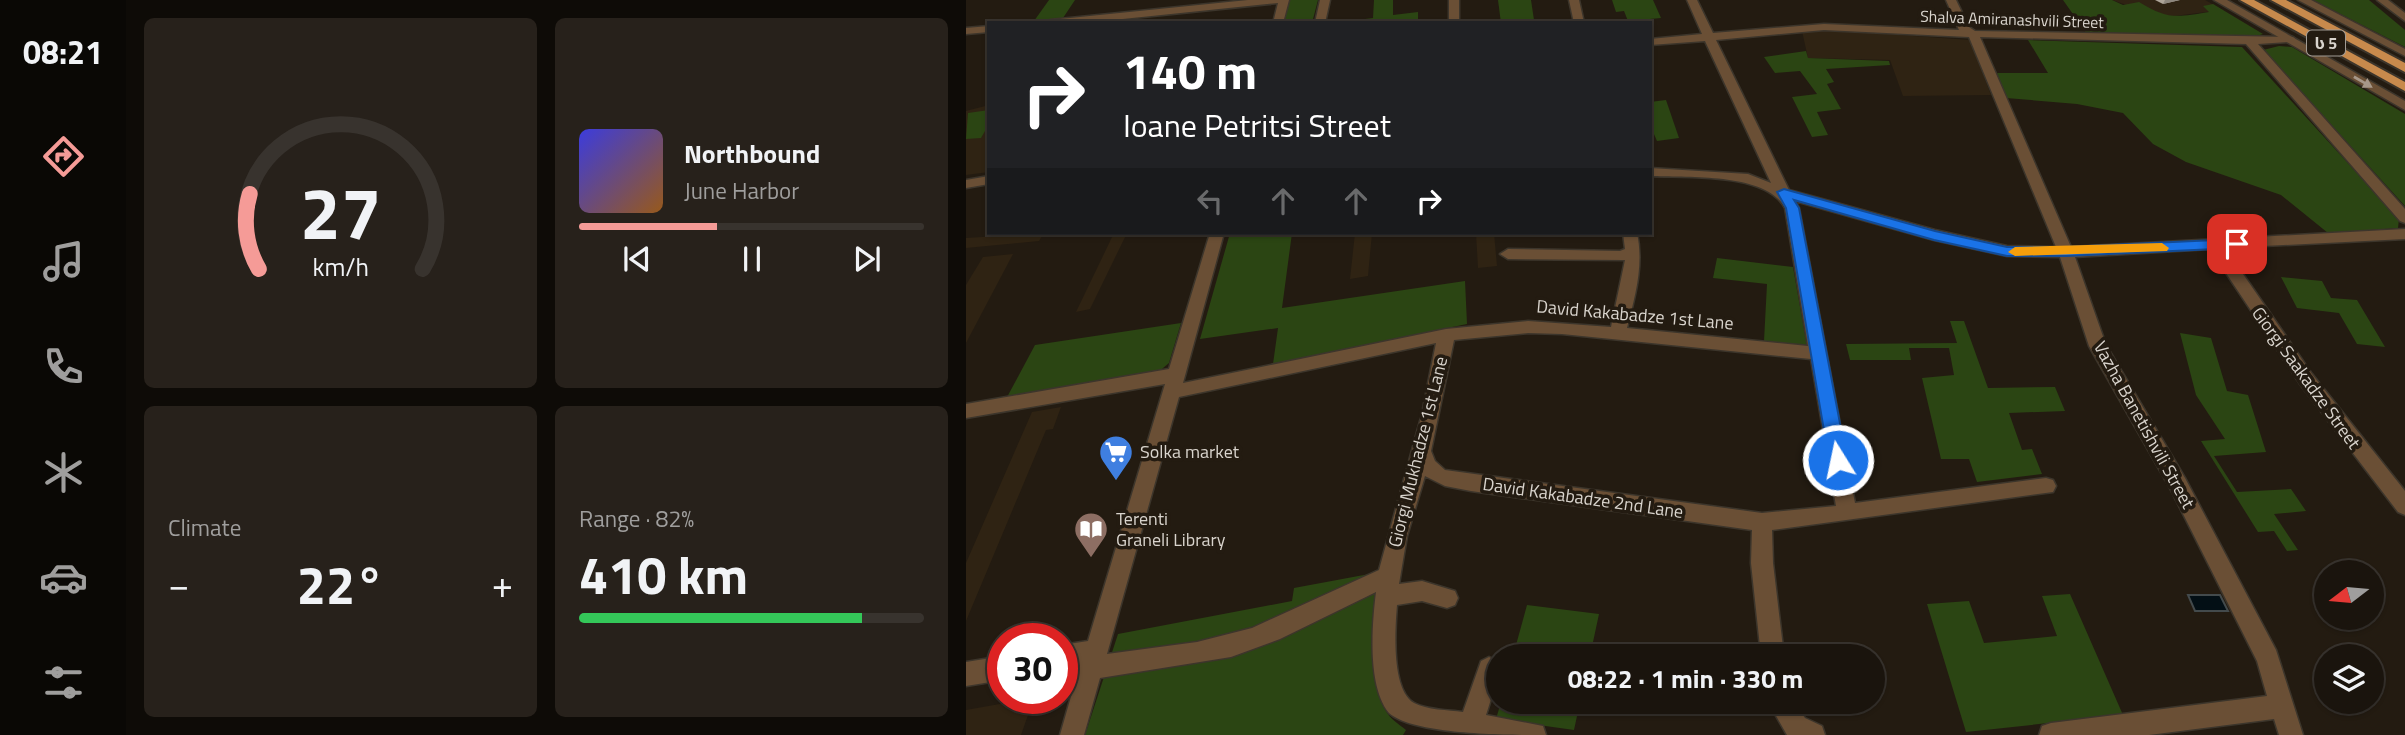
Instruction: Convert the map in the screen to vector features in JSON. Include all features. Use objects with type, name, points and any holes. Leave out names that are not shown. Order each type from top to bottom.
[{"type":"highway","name":"ს 5","points":[[2246,0],[2405,87]]},
{"type":"highway","name":"ს 5","points":[[2277,0],[2405,68]]},
{"type":"street","points":[[1070,21],[1279,0]]},
{"type":"street","points":[[1279,21],[1284,0]]},
{"type":"street","points":[[1320,21],[1325,0]]},
{"type":"street","points":[[1454,0],[1454,21]]},
{"type":"street","points":[[1574,0],[1579,21]]},
{"type":"street","points":[[1692,0],[1793,208],[1847,513]]},
{"type":"street","name":"Vazha Banetishvili Street","points":[[1951,0],[1964,29],[1973,34],[2066,252],[2098,346],[2178,484],[2269,659],[2291,735]]},
{"type":"street","points":[[2219,0],[2405,106]]},
{"type":"street","points":[[2303,0],[2405,53]]},
{"type":"street","points":[[2382,0],[2405,18]]},
{"type":"street","name":"Shalva Amiranashvili Street","points":[[1652,42],[1825,27],[1973,34],[2249,41],[2289,39]]},
{"type":"street","points":[[966,31],[987,29]]},
{"type":"street","points":[[2249,41],[2405,218]]},
{"type":"street","points":[[1652,172],[1748,178],[1784,192],[1934,236],[2007,251],[2066,252],[2405,234]]},
{"type":"street","points":[[966,184],[987,180]]},
{"type":"street","points":[[1072,735],[1216,235]]},
{"type":"street","points":[[1618,332],[1633,269],[1630,235]]},
{"type":"street","name":"Giorgi Saakadze Street","points":[[2215,245],[2266,326],[2346,434],[2405,506]]},
{"type":"street","points":[[1508,254],[1621,256],[1633,252]]},
{"type":"street","name":"David Kakabadze 1st Lane","points":[[1446,335],[1528,327],[1618,332],[1820,354]]},
{"type":"street","name":"Giorgi Mukhadze 1st Lane","points":[[966,411],[1173,384],[1446,335],[1421,449],[1394,545],[1384,644],[1388,676],[1396,702],[1403,711],[1415,718],[1534,735]]},
{"type":"street","name":"David Kakabadze 2nd Lane","points":[[1421,449],[1429,470],[1441,477],[1762,522],[2046,486]]},
{"type":"street","points":[[1762,522],[1762,563],[1771,644]]},
{"type":"street","points":[[1078,658],[1094,660],[1232,645],[1287,625],[1357,588],[1389,586],[1447,598]]},
{"type":"street","points":[[966,674],[987,671]]},
{"type":"street","points":[[1470,726],[1486,678]]},
{"type":"street","points":[[2051,735],[2284,706]]},
{"type":"street","points":[[1788,714],[1796,727],[1813,735]]},
{"type":"shaded area","points":[[2112,0],[2205,0],[2223,10],[2174,16],[2155,15]]},
{"type":"shaded area","points":[[1829,30],[1970,40],[1991,95],[1903,96],[1890,60],[1808,58],[1802,31]]},
{"type":"shaded area","points":[[987,106],[987,172],[966,175],[966,111]]},
{"type":"shaded area","points":[[1043,235],[1039,241],[966,248],[966,238]]},
{"type":"shaded area","points":[[1113,235],[1126,235],[1090,309],[1076,312]]},
{"type":"shaded area","points":[[1355,235],[1372,235],[1368,276],[1350,279]]},
{"type":"shaded area","points":[[1476,235],[1494,235],[1497,266],[1478,268]]},
{"type":"shaded area","points":[[1013,254],[966,343],[966,285],[983,257]]},
{"type":"shaded area","points":[[1061,407],[1053,429],[1046,430],[966,621],[966,563],[1032,412]]},
{"type":"shaded area","points":[[2188,595],[2220,595],[2228,611],[2195,611]]},
{"type":"shaded area","points":[[987,706],[987,714],[1028,714],[1021,735],[966,735],[966,710]]},
{"type":"green space","points":[[1049,0],[1075,0],[1063,18],[1034,21]]},
{"type":"green space","points":[[1289,0],[1318,0],[1313,21],[1284,21]]},
{"type":"green space","points":[[1374,0],[1393,0],[1393,15],[1418,12],[1418,21],[1365,21],[1373,18]]},
{"type":"green space","points":[[1498,0],[1531,0],[1534,20],[1501,21]]},
{"type":"green space","points":[[1612,0],[1653,0],[1661,18],[1628,21],[1624,11],[1616,12]]},
{"type":"green space","points":[[2063,0],[2112,0],[2123,5],[2139,2],[2173,16],[2209,12],[2203,6],[2213,4],[2263,34],[2254,37],[2087,34]]},
{"type":"green space","points":[[2313,0],[2369,0],[2405,30],[2405,47]]},
{"type":"green space","points":[[2028,40],[2242,47],[2399,219],[2398,228],[2328,233],[2281,195],[2186,162],[2153,144],[2123,113],[2077,104],[2006,98],[1997,73],[2048,73]]},
{"type":"green space","points":[[2279,46],[2292,47],[2405,114],[2405,206],[2263,50]]},
{"type":"green space","points":[[1806,51],[1808,58],[1889,61],[1890,65],[1826,69],[1834,82],[1827,84],[1841,109],[1817,112],[1828,135],[1812,137],[1792,97],[1817,94],[1800,71],[1775,73],[1764,57]]},
{"type":"green space","points":[[1666,100],[1679,138],[1657,141],[1652,130],[1652,102]]},
{"type":"green space","points":[[987,110],[987,128],[981,138],[966,139],[968,113]]},
{"type":"green space","points":[[1229,235],[1292,235],[1282,308],[1465,281],[1467,324],[1273,364],[1278,328],[1200,339]]},
{"type":"green space","points":[[1717,258],[1793,267],[1807,346],[1764,341],[1767,284],[1713,278]]},
{"type":"green space","points":[[2281,277],[2322,281],[2331,298],[2357,300],[2385,347],[2357,344],[2339,313],[2297,308]]},
{"type":"green space","points":[[1950,321],[1964,321],[1988,388],[2055,387],[2065,411],[2009,413],[2022,450],[2032,449],[2042,474],[1977,482],[1969,459],[1941,459],[1922,378],[1954,375],[1949,348],[1909,348],[1911,360],[1850,360],[1846,344],[1957,343]]},
{"type":"green space","points":[[1181,323],[1169,363],[1156,374],[1006,399],[1035,345]]},
{"type":"green space","points":[[2180,333],[2211,338],[2227,391],[2248,395],[2266,452],[2214,456],[2237,492],[2291,489],[2306,511],[2274,514],[2298,550],[2287,551],[2274,531],[2258,532],[2201,441],[2225,439],[2196,395]]},
{"type":"green space","points":[[1380,572],[1375,605],[1373,662],[1380,697],[1388,714],[1406,730],[1403,735],[1085,735],[1118,634],[1292,601],[1294,588]]},
{"type":"green space","points":[[2070,594],[2123,715],[1966,732],[1927,604],[1969,601],[1984,643],[2057,636],[2042,596]]},
{"type":"green space","points":[[1527,605],[1599,614],[1593,644],[1516,644]]},
{"type":"green space","points":[[1497,714],[1577,714],[1574,730],[1496,719]]},
{"type":"slow traffic","points":[[2015,252],[2162,248]]},
{"type":"place","name":"Solka market","points":[[1116,482]]},
{"type":"place","name":"Terenti Graneli Library","points":[[1091,559]]},
{"type":"route","points":[[1838,460],[1793,208],[1784,192],[1934,236],[2007,251],[2066,252],[2237,244]]}]
